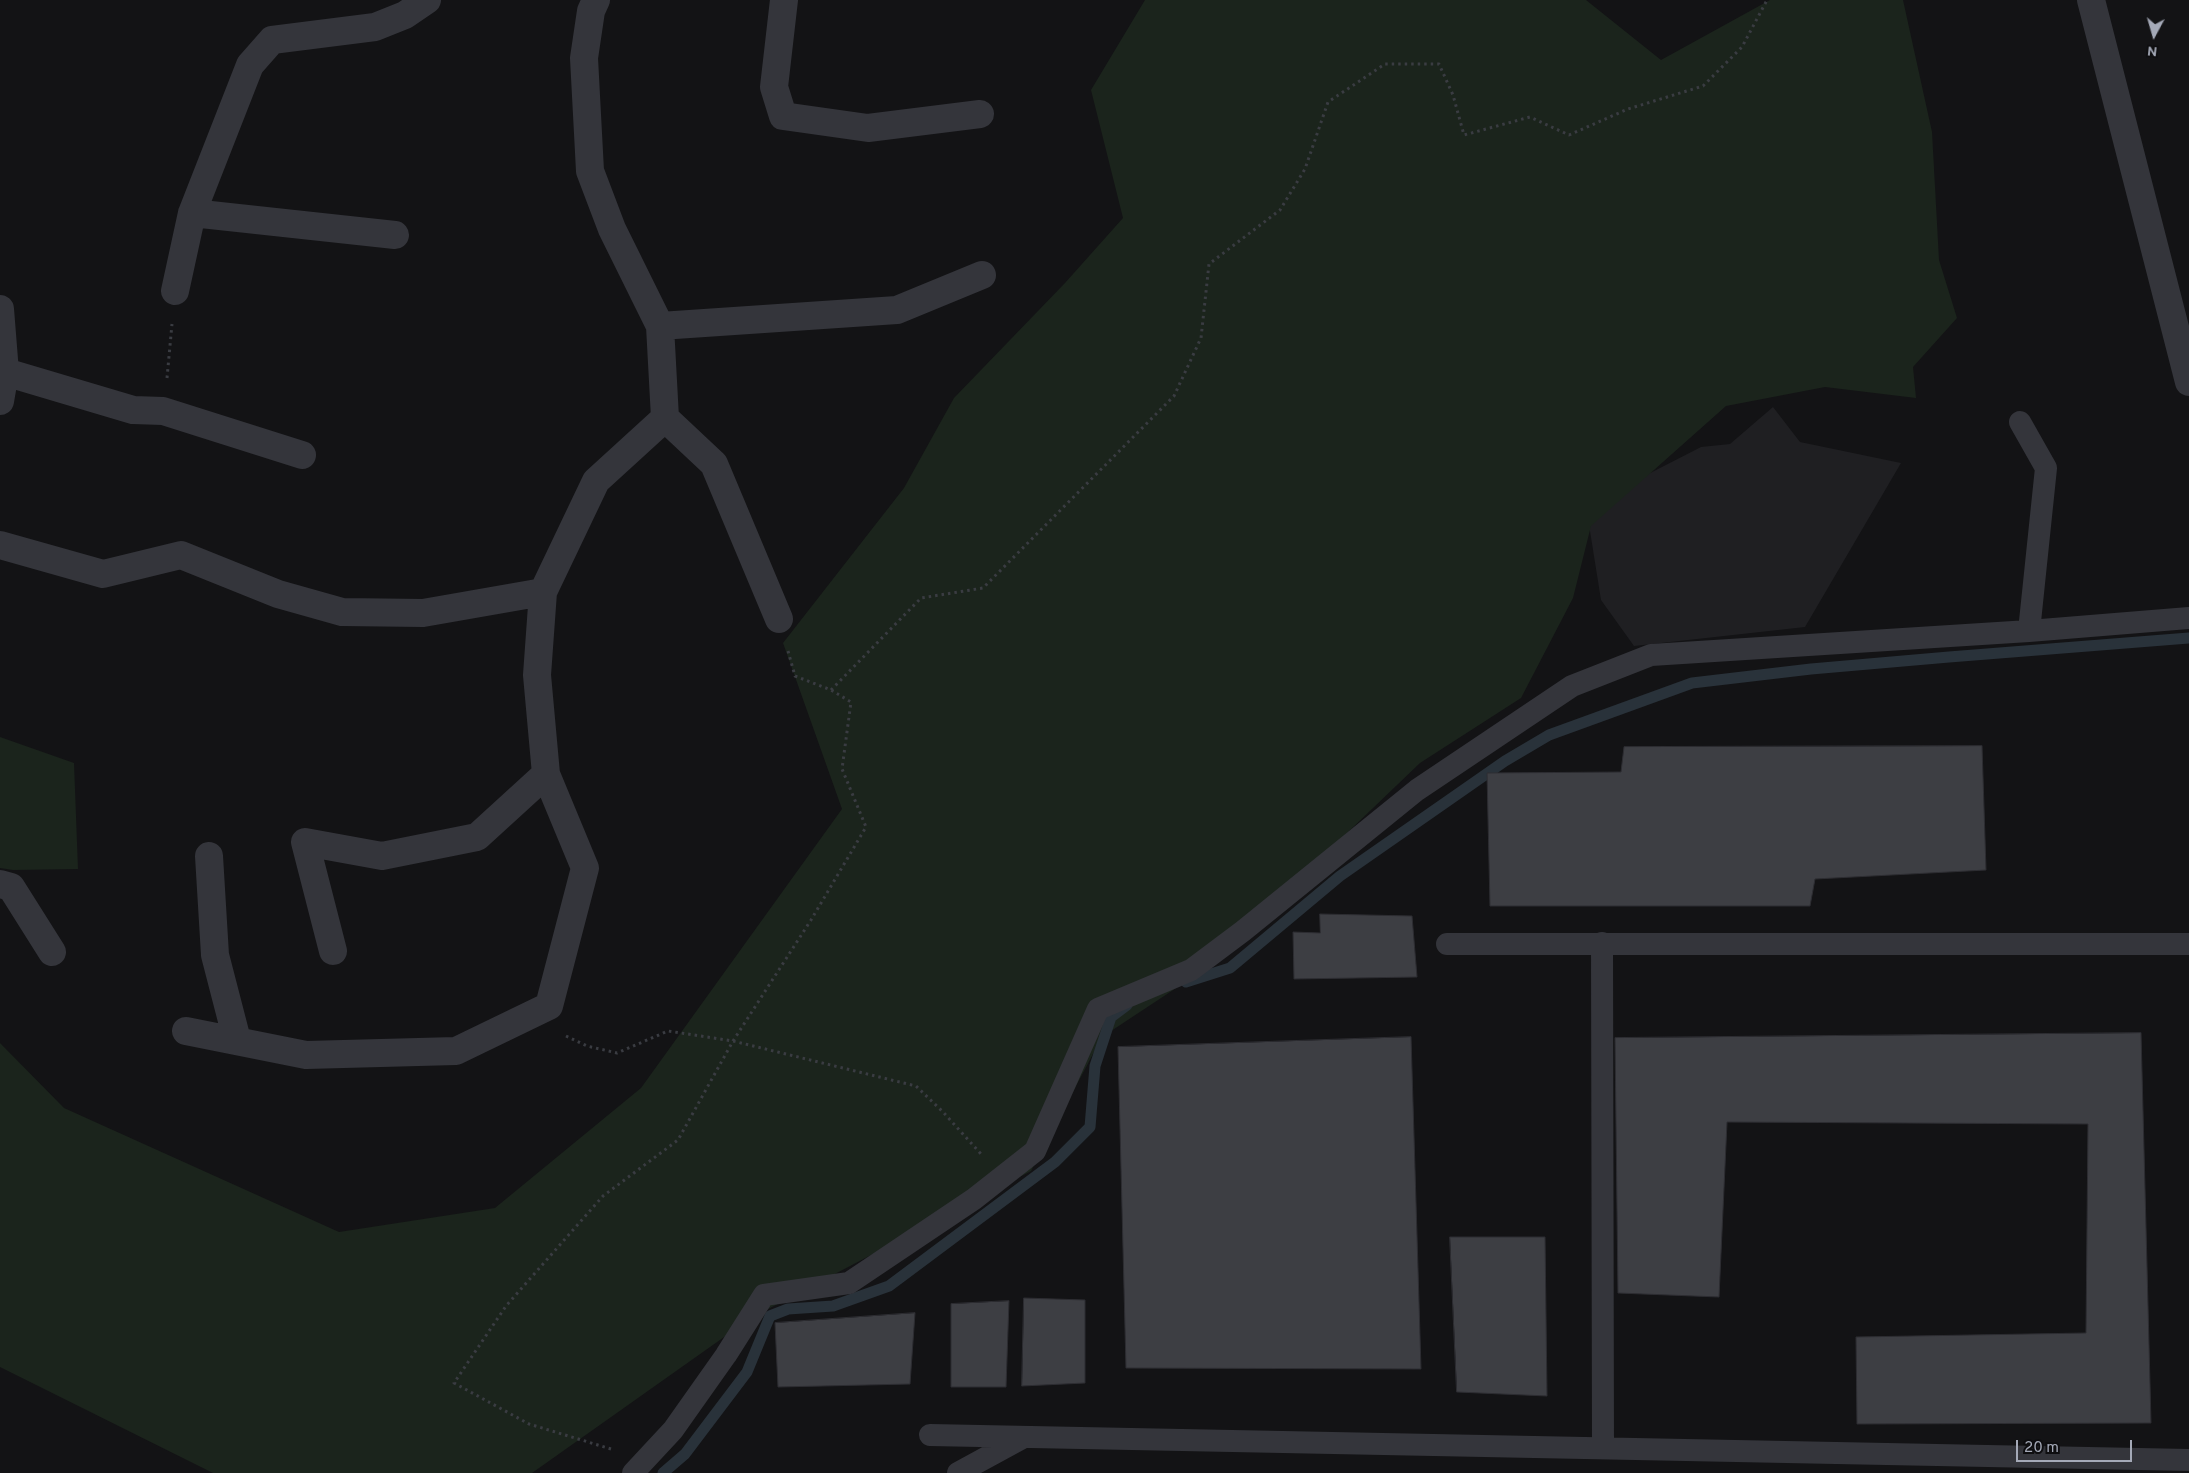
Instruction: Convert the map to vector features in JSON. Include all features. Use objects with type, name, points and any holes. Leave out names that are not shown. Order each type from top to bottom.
[{"type":"street","points":[[176,291],[192,213],[250,65],[272,40],[375,27],[405,15],[427,0]]},
{"type":"street","points":[[596,0],[591,11],[584,58],[590,171],[612,229],[660,326],[665,418],[714,464],[779,619]]},
{"type":"street","points":[[784,0],[774,87],[783,116],[868,128],[980,114]]},
{"type":"street","points":[[2091,0],[2180,310],[2189,382]]},
{"type":"street","points":[[192,213],[395,235]]},
{"type":"street","points":[[660,326],[897,310],[982,275]]},
{"type":"street","points":[[0,309],[5,372],[0,401]]},
{"type":"street","points":[[5,372],[133,410],[164,411],[302,455]]},
{"type":"street","points":[[186,1031],[306,1055],[456,1051],[549,1006],[585,868],[546,774],[537,675],[544,592],[596,481],[665,418]]},
{"type":"street","points":[[0,545],[103,574],[181,555],[278,594],[342,612],[423,613],[544,592]]},
{"type":"street","points":[[334,952],[305,842],[382,856],[477,837],[546,774]]},
{"type":"street","points":[[210,856],[215,954],[237,1040]]},
{"type":"street","points":[[0,884],[11,887],[52,952]]},
{"type":"lane","points":[[2020,422],[2046,468],[2029,631]]},
{"type":"lane","points":[[639,1467],[673,1430],[726,1355],[764,1295],[849,1284],[974,1199],[1035,1151],[1098,1009],[1190,970],[1243,931],[1417,790],[1572,686],[1651,655],[2029,631],[2189,618]]},
{"type":"lane","points":[[1602,943],[1603,1448]]},
{"type":"lane","points":[[1446,944],[2189,944]]},
{"type":"lane","points":[[930,1435],[2189,1460]]},
{"type":"lane","points":[[958,1473],[1024,1436]]},
{"type":"path","points":[[831,690],[921,598],[983,588],[1174,396],[1201,338],[1209,264],[1280,210],[1305,169],[1328,102],[1385,64],[1439,64],[1452,96],[1464,136],[1530,117],[1569,135],[1628,109],[1703,86],[1742,47],[1767,0]]},
{"type":"path","points":[[164,411],[176,291]]},
{"type":"path","points":[[639,1467],[529,1424],[454,1383],[506,1306],[603,1196],[678,1140],[733,1041],[811,920],[866,827],[842,769],[851,702],[831,690],[795,676],[779,619]]},
{"type":"path","points":[[528,1016],[587,1046],[617,1053],[668,1030],[733,1041],[916,1086],[944,1112],[1002,1177]]},
{"type":"shaded area","points":[[1145,0],[1586,0],[1661,60],[1770,0],[1903,0],[1932,132],[1939,260],[1957,318],[1913,367],[1916,398],[1825,387],[1726,406],[1591,526],[1573,598],[1521,698],[1420,763],[1205,969],[1102,1037],[1031,1171],[751,1318],[532,1473],[213,1473],[0,1367],[0,1043],[64,1108],[339,1232],[495,1208],[641,1088],[842,809],[783,643],[904,488],[954,398],[1065,283],[1123,218],[1091,90]]},
{"type":"shaded area","points":[[1773,407],[1800,442],[1901,463],[1805,627],[1634,646],[1601,600],[1586,506],[1701,447],[1730,444]]},
{"type":"shaded area","points":[[0,737],[74,763],[78,869],[13,870],[0,868]]},
{"type":"building","points":[[1982,746],[1986,870],[1815,879],[1810,906],[1490,906],[1487,773],[1621,772],[1624,747]]},
{"type":"building","points":[[1320,914],[1412,916],[1417,977],[1294,979],[1293,932],[1320,933]]},
{"type":"building","points":[[2141,1033],[2151,1423],[1857,1424],[1856,1337],[2086,1333],[2088,1124],[1727,1122],[1719,1297],[1618,1293],[1615,1038]]},
{"type":"building","points":[[1411,1037],[1421,1369],[1126,1368],[1118,1047]]},
{"type":"building","points":[[1450,1237],[1545,1237],[1547,1396],[1457,1392]]},
{"type":"building","points":[[1024,1298],[1085,1300],[1085,1383],[1022,1386]]},
{"type":"building","points":[[1009,1301],[1006,1387],[951,1387],[951,1304]]},
{"type":"building","points":[[915,1313],[910,1384],[778,1387],[775,1323]]},
{"type":"waterway","points":[[1186,982],[1230,968],[1340,876],[1505,761],[1549,735],[1692,683],[1811,669],[2189,638]]},
{"type":"waterway","points":[[663,1473],[685,1454],[747,1372],[770,1316],[788,1309],[833,1306],[889,1286],[1055,1162],[1090,1127],[1095,1066],[1111,1017],[1127,1005]]}]
